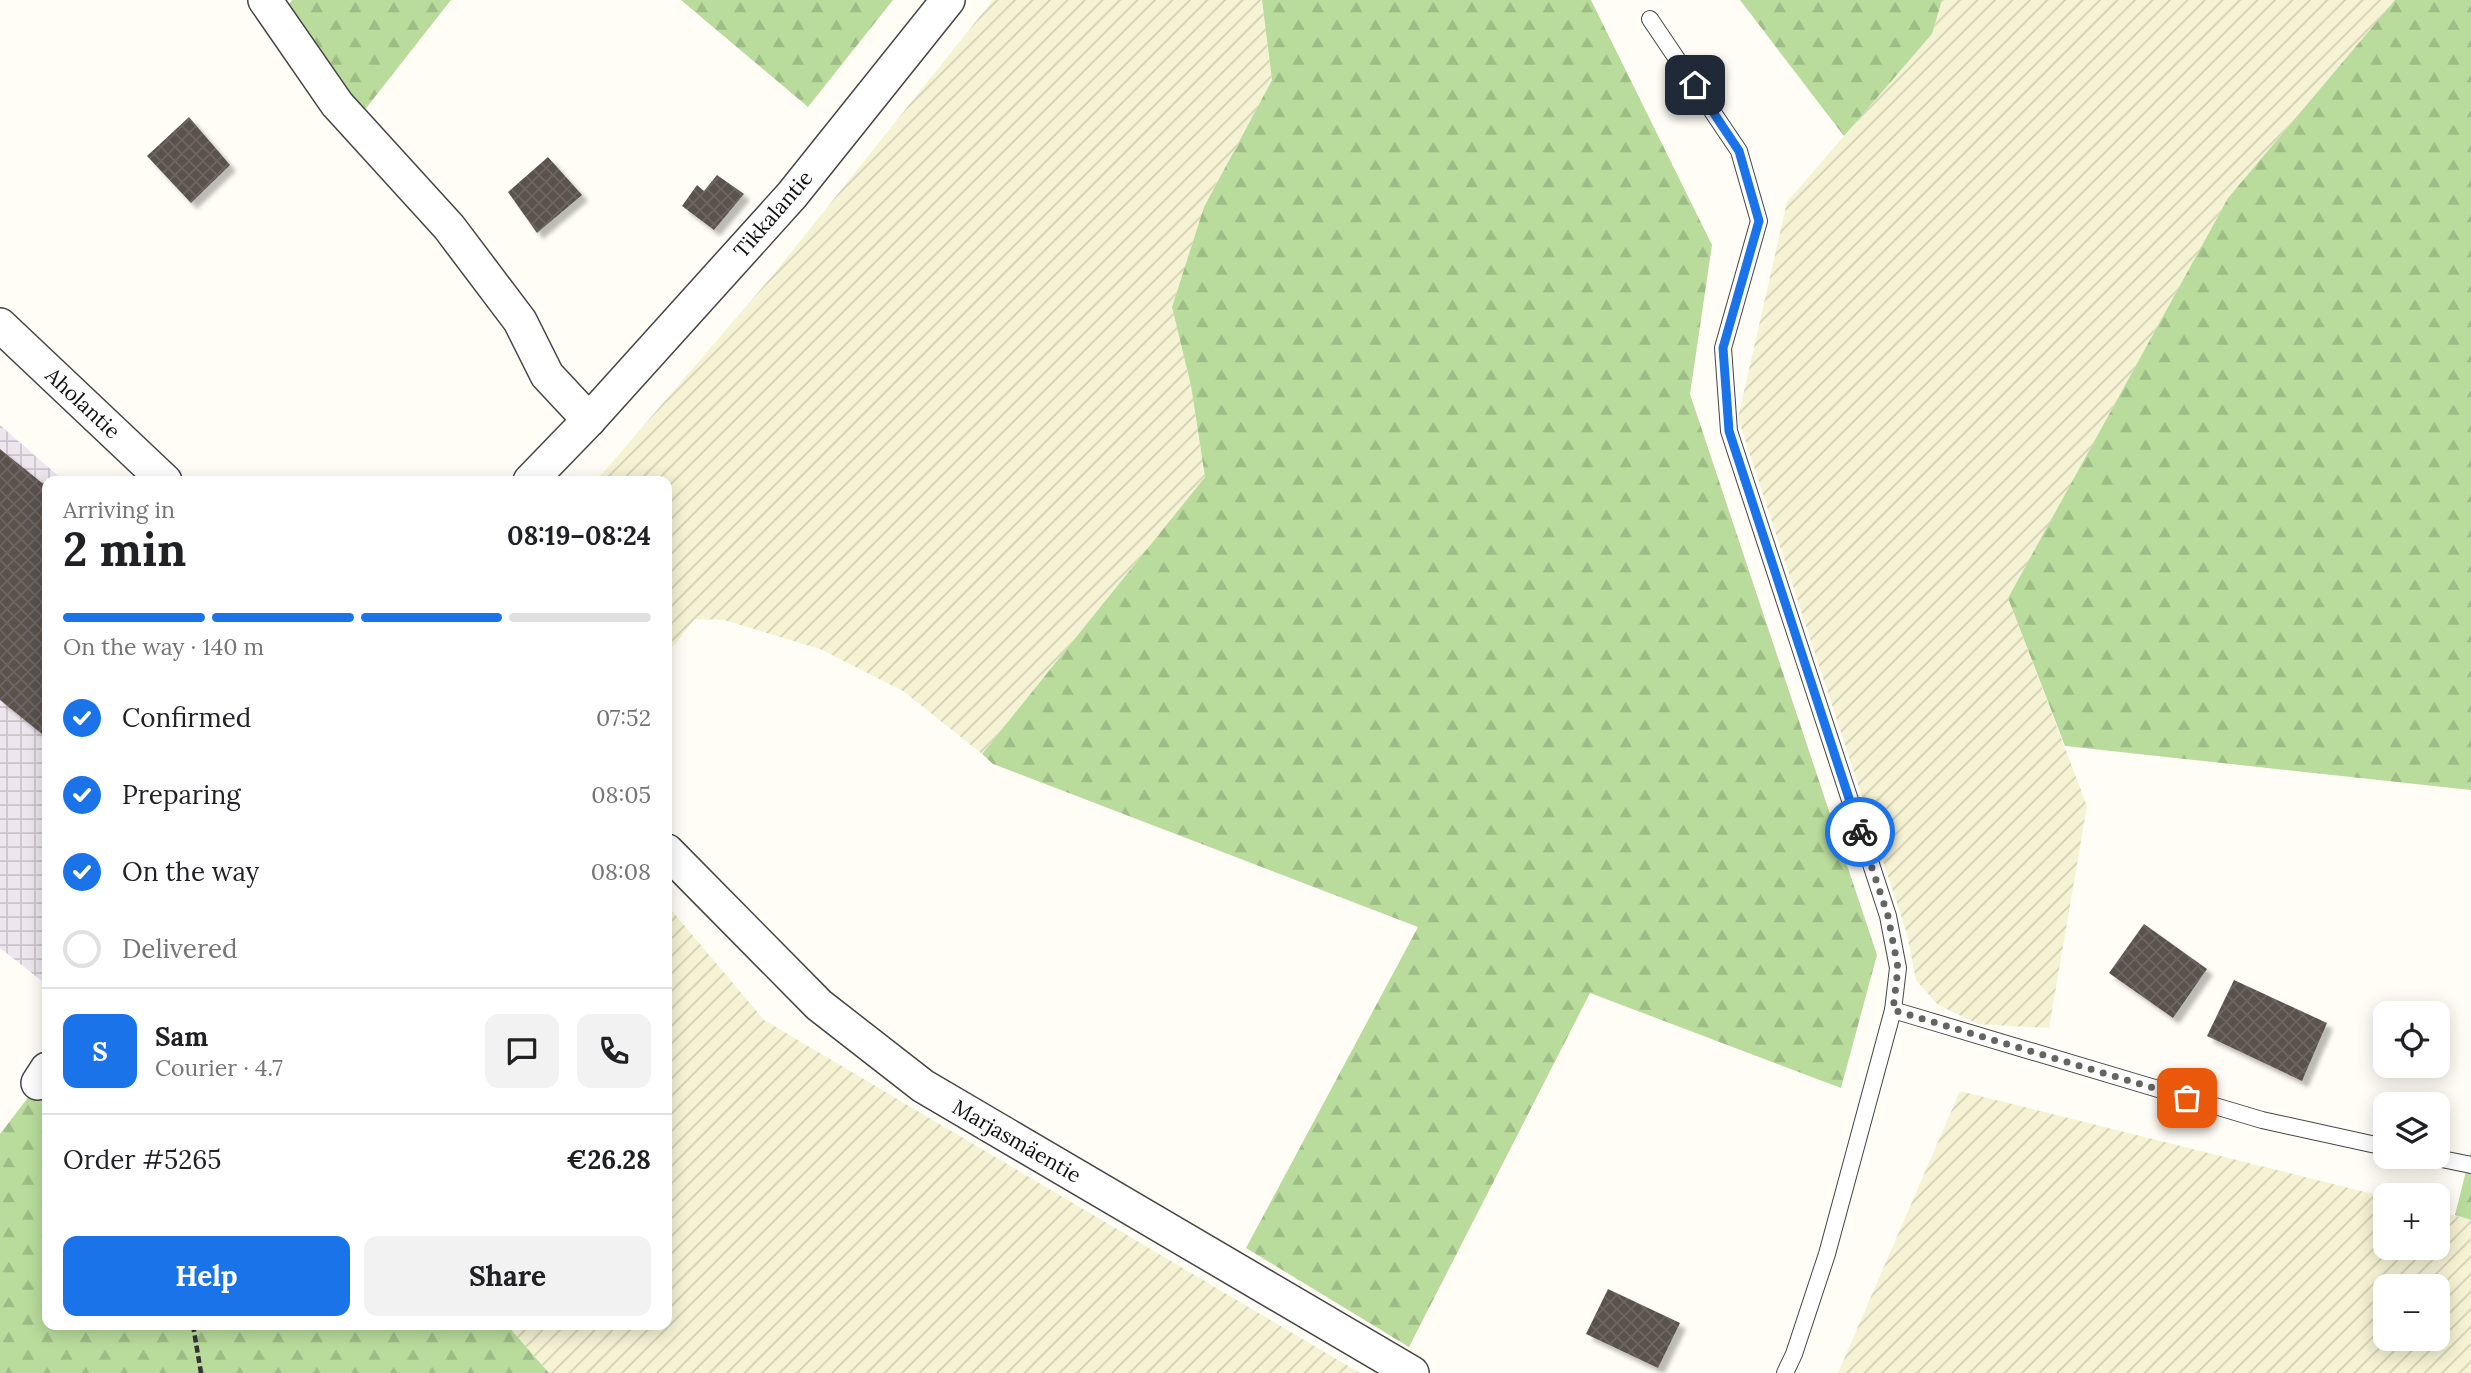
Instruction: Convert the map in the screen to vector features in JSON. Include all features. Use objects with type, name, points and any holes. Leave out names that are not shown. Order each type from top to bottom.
[{"type":"street","points":[[265,0],[337,104],[449,227],[520,321],[547,375],[589,420]]},
{"type":"street","name":"Tikkalantie","points":[[535,476],[589,420],[792,195],[948,0]]},
{"type":"street","name":"Aholantie","points":[[0,325],[160,476]]},
{"type":"street","name":"Marjasmäentie","points":[[672,856],[819,1005],[923,1086],[1412,1373]]},
{"type":"lane","points":[[1650,19],[1739,151],[1759,221],[1723,348],[1729,431],[1888,916],[1898,968],[1893,1010],[1827,1254],[1794,1354],[1785,1373]]},
{"type":"lane","points":[[1893,1010],[2262,1120],[2373,1144]]},
{"type":"lane","points":[[2450,1161],[2471,1165]]},
{"type":"path","points":[[194,1330],[201,1373]]},
{"type":"shaded area","points":[[993,0],[1262,0],[1272,80],[1204,207],[1172,307],[1191,386],[1205,477],[982,754],[903,691],[820,649],[724,620],[695,619],[672,648],[672,476],[600,476],[773,275]]},
{"type":"shaded area","points":[[1942,0],[2395,0],[2228,198],[2008,598],[2087,806],[2049,1028],[1978,1024],[1938,1005],[1916,980],[1907,934],[1738,418],[1787,202],[1932,34]]},
{"type":"shaded area","points":[[0,425],[58,476],[42,476],[42,981],[0,948]]},
{"type":"shaded area","points":[[672,911],[764,1020],[1360,1373],[549,1373],[511,1330],[672,1330]]},
{"type":"shaded area","points":[[1960,1091],[2373,1194],[2373,1260],[2450,1260],[2450,1214],[2471,1220],[2471,1373],[1838,1373]]},
{"type":"green space","points":[[292,0],[451,0],[363,112],[287,7]]},
{"type":"green space","points":[[681,0],[893,0],[808,107]]},
{"type":"green space","points":[[1262,0],[1591,0],[1712,245],[1690,394],[1877,955],[1841,1088],[1590,993],[1409,1347],[1246,1248],[1418,927],[993,764],[982,754],[1205,477],[1191,386],[1172,307],[1204,207],[1272,80]]},
{"type":"green space","points":[[1740,0],[1942,0],[1932,34],[1844,136]]},
{"type":"green space","points":[[2395,0],[2471,0],[2471,790],[2065,746],[2008,598],[2228,198]]},
{"type":"green space","points":[[42,1079],[42,1330],[511,1330],[549,1373],[0,1373],[0,1134]]},
{"type":"green space","points":[[2471,1151],[2471,1220],[2455,1215]]},
{"type":"building","points":[[189,117],[230,165],[191,203],[147,156]]},
{"type":"building","points":[[548,157],[582,195],[537,233],[508,192]]},
{"type":"building","points":[[717,175],[744,194],[714,230],[682,206],[697,185],[704,191]]},
{"type":"building","points":[[0,449],[42,483],[42,734],[0,700]]},
{"type":"building","points":[[2144,924],[2207,969],[2173,1018],[2109,973]]},
{"type":"building","points":[[2234,980],[2327,1023],[2302,1081],[2207,1036]]},
{"type":"building","points":[[1608,1289],[1680,1323],[1658,1368],[1586,1334]]},
{"type":"way so far","points":[[1860,832],[1888,916],[1898,968],[1893,1010],[2187,1098]]},
{"type":"route","points":[[1695,85],[1739,151],[1759,221],[1723,348],[1729,431],[1860,832]]}]
